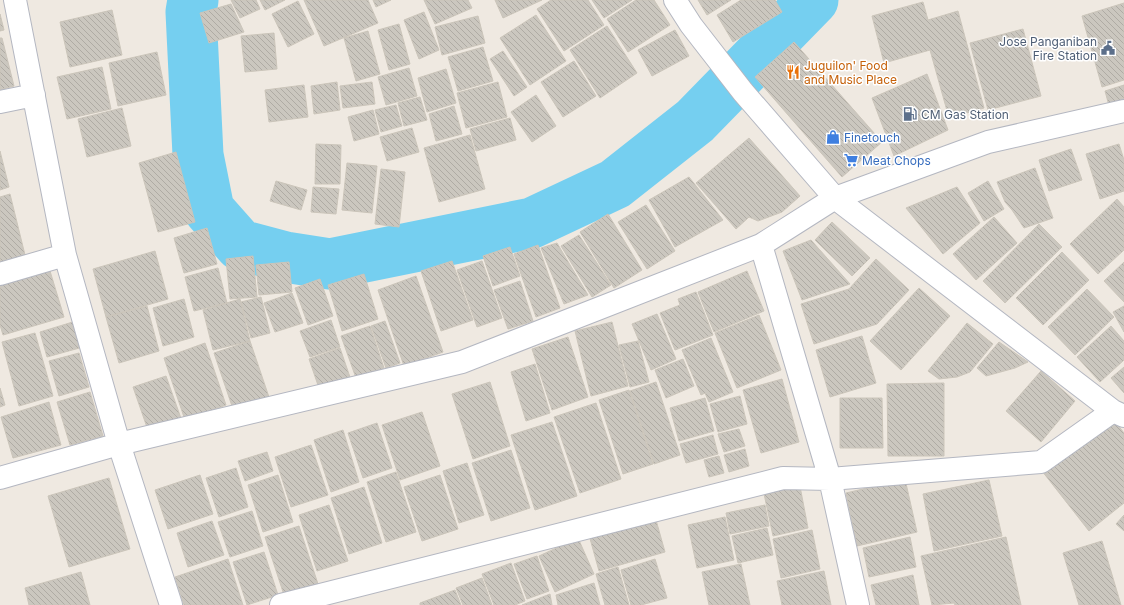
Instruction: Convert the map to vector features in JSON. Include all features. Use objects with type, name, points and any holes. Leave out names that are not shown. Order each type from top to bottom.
[{"type":"street","points":[[15,0],[65,255],[119,444],[170,605]]},
{"type":"street","points":[[281,605],[783,478],[830,479],[1041,462],[1119,413],[834,198],[743,92],[691,24],[675,0]]},
{"type":"street","points":[[0,102],[34,95]]},
{"type":"street","points":[[0,478],[119,444],[462,362],[761,245],[834,198],[988,142],[1124,111]]},
{"type":"street","points":[[761,245],[830,479],[858,605]]},
{"type":"street","points":[[0,274],[65,255]]},
{"type":"building","points":[[231,0],[256,0],[260,9],[240,18]]},
{"type":"building","points":[[260,0],[285,0],[265,10]]},
{"type":"building","points":[[304,0],[368,0],[378,23],[324,46]]},
{"type":"building","points":[[373,0],[391,0],[376,7]]},
{"type":"building","points":[[424,0],[468,0],[472,8],[435,24]]},
{"type":"building","points":[[495,0],[542,0],[503,18]]},
{"type":"building","points":[[551,0],[588,0],[604,25],[564,51],[537,9]]},
{"type":"building","points":[[592,0],[632,0],[604,18]]},
{"type":"building","points":[[636,0],[654,0],[670,25],[628,52],[607,19]]},
{"type":"building","points":[[698,0],[731,0],[707,15]]},
{"type":"building","points":[[741,0],[775,0],[782,12],[733,42],[717,15]]},
{"type":"building","points":[[298,1],[314,34],[288,47],[272,14]]},
{"type":"building","points":[[923,2],[928,20],[958,11],[984,108],[949,118],[930,50],[884,63],[872,16]]},
{"type":"building","name":"Jose Panganiban Fire Station","points":[[1124,3],[1124,80],[1102,87],[1082,16]]},
{"type":"building","points":[[231,4],[244,32],[209,43],[200,13]]},
{"type":"building","points":[[112,10],[122,55],[70,67],[60,22]]},
{"type":"building","points":[[424,12],[439,50],[419,59],[404,20]]},
{"type":"building","points":[[0,14],[4,30],[0,31]]},
{"type":"building","points":[[536,15],[566,61],[530,85],[500,38]]},
{"type":"building","points":[[478,16],[485,43],[442,55],[435,27]]},
{"type":"building","points":[[399,24],[410,64],[389,70],[378,30]]},
{"type":"building","points":[[607,26],[637,73],[600,98],[570,50]]},
{"type":"building","points":[[1023,29],[1041,96],[988,110],[970,43]]},
{"type":"building","points":[[675,30],[689,56],[652,76],[638,50]]},
{"type":"building","points":[[368,31],[380,74],[356,81],[344,38]]},
{"type":"building","points":[[274,33],[277,69],[245,72],[241,36]]},
{"type":"building","points":[[0,38],[2,38],[14,86],[0,90]]},
{"type":"building","points":[[794,42],[882,142],[842,177],[755,77]]},
{"type":"building","points":[[483,47],[493,81],[458,91],[448,57]]},
{"type":"building","points":[[503,51],[527,87],[514,96],[490,59]]},
{"type":"building","points":[[157,52],[166,95],[118,106],[109,63]]},
{"type":"building","points":[[574,61],[596,96],[563,117],[541,82]]},
{"type":"building","points":[[102,67],[111,109],[67,119],[57,77]]},
{"type":"building","points":[[409,68],[417,96],[386,105],[378,77]]},
{"type":"building","points":[[446,69],[456,103],[427,112],[418,78]]},
{"type":"building","name":"CM Gas Station","points":[[927,74],[948,130],[894,156],[872,98]]},
{"type":"building","points":[[337,82],[340,110],[314,114],[311,86]]},
{"type":"building","points":[[372,82],[375,104],[343,108],[340,86]]},
{"type":"building","points":[[498,82],[507,117],[466,128],[457,93]]},
{"type":"building","points":[[304,85],[308,117],[269,122],[265,90]]},
{"type":"building","points":[[1124,85],[1124,109],[1111,113],[1105,91]]},
{"type":"building","points":[[536,95],[556,126],[532,142],[511,112]]},
{"type":"building","points":[[420,97],[427,120],[404,126],[398,103]]},
{"type":"building","points":[[396,105],[402,126],[381,132],[375,110]]},
{"type":"building","points":[[454,106],[462,134],[436,141],[429,114]]},
{"type":"building","points":[[122,108],[131,146],[87,157],[78,119]]},
{"type":"building","points":[[373,110],[379,134],[354,141],[348,117]]},
{"type":"building","points":[[510,118],[516,140],[476,151],[470,129]]},
{"type":"building","points":[[412,128],[419,152],[387,161],[380,137]]},
{"type":"building","points":[[470,135],[485,189],[439,202],[424,148]]},
{"type":"building","points":[[749,138],[800,196],[782,212],[758,221],[749,217],[736,229],[696,183]]},
{"type":"building","points":[[316,144],[341,145],[340,184],[315,184]]},
{"type":"building","points":[[1119,144],[1124,160],[1124,191],[1100,199],[1086,154]]},
{"type":"building","points":[[1071,149],[1082,180],[1049,191],[1039,160]]},
{"type":"building","points":[[0,151],[9,187],[0,190]]},
{"type":"building","points":[[176,152],[195,222],[158,232],[139,163]]},
{"type":"building","points":[[347,163],[377,166],[372,213],[342,210]]},
{"type":"building","points":[[1035,168],[1053,218],[1024,228],[1005,202],[997,182]]},
{"type":"building","points":[[381,169],[405,172],[399,227],[375,224]]},
{"type":"building","points":[[689,177],[723,220],[675,247],[649,200]]},
{"type":"building","points":[[276,181],[307,190],[301,210],[270,201]]},
{"type":"building","points":[[988,181],[1004,209],[984,221],[968,193]]},
{"type":"building","points":[[313,187],[339,189],[336,214],[311,212]]},
{"type":"building","points":[[957,187],[980,223],[943,254],[906,208]]},
{"type":"building","points":[[10,194],[25,255],[0,262],[0,197]]},
{"type":"building","points":[[1117,199],[1124,207],[1124,250],[1098,274],[1070,244]]},
{"type":"building","points":[[646,205],[675,251],[647,269],[618,222]]},
{"type":"building","points":[[608,214],[642,270],[614,288],[580,232]]},
{"type":"building","points":[[994,217],[1017,243],[976,280],[953,254]]},
{"type":"building","points":[[832,222],[870,258],[852,276],[815,240]]},
{"type":"building","points":[[1039,224],[1062,247],[1005,303],[983,281]]},
{"type":"building","points":[[207,228],[217,264],[184,273],[174,238]]},
{"type":"building","points":[[579,235],[611,285],[592,297],[561,246]]},
{"type":"building","points":[[811,240],[850,284],[802,300],[783,251]]},
{"type":"building","points":[[557,243],[588,295],[564,304],[541,248]]},
{"type":"building","points":[[538,245],[560,308],[536,317],[514,254]]},
{"type":"building","points":[[510,247],[520,276],[493,286],[483,256]]},
{"type":"building","points":[[155,251],[168,299],[106,317],[93,269]]},
{"type":"building","points":[[1062,252],[1089,280],[1043,325],[1016,298]]},
{"type":"building","points":[[253,256],[257,297],[230,299],[226,259]]},
{"type":"building","points":[[876,259],[909,290],[877,324],[814,344],[801,304],[849,289]]},
{"type":"building","points":[[452,261],[473,320],[441,331],[421,271]]},
{"type":"building","points":[[482,261],[502,318],[477,327],[457,270]]},
{"type":"building","points":[[289,262],[292,292],[259,295],[256,265]]},
{"type":"building","points":[[1124,262],[1124,302],[1104,281]]},
{"type":"building","points":[[218,268],[227,303],[194,311],[185,277]]},
{"type":"building","points":[[50,271],[64,317],[3,335],[0,325],[0,285]]},
{"type":"building","points":[[747,271],[764,311],[714,332],[698,292]]},
{"type":"building","points":[[364,274],[378,319],[342,331],[328,285]]},
{"type":"building","points":[[416,276],[443,352],[404,366],[378,290]]},
{"type":"building","points":[[320,279],[333,316],[308,325],[295,288]]},
{"type":"building","points":[[520,281],[533,321],[508,329],[494,290]]},
{"type":"building","points":[[919,288],[950,316],[901,370],[870,341]]},
{"type":"building","points":[[1087,289],[1114,317],[1075,355],[1048,327]]},
{"type":"building","points":[[696,292],[713,335],[675,350],[660,313],[680,305],[678,299]]},
{"type":"building","points":[[292,293],[303,323],[275,332],[264,303]]},
{"type":"building","points":[[261,297],[270,333],[251,338],[241,302]]},
{"type":"building","points":[[184,299],[194,337],[163,346],[153,308]]},
{"type":"building","points":[[240,299],[250,341],[213,350],[203,310]]},
{"type":"building","points":[[147,306],[159,351],[119,363],[106,317]]},
{"type":"building","points":[[1124,306],[1124,332],[1113,312]]},
{"type":"building","points":[[657,314],[676,359],[651,370],[632,324]]},
{"type":"building","points":[[759,315],[781,370],[737,388],[715,333]]},
{"type":"building","points":[[331,320],[340,347],[310,357],[300,331]]},
{"type":"building","points":[[76,321],[83,347],[47,357],[40,332]]},
{"type":"building","points":[[385,321],[400,363],[386,368],[371,326]]},
{"type":"building","points":[[612,322],[628,386],[591,396],[575,331]]},
{"type":"building","points":[[967,323],[993,344],[970,372],[957,377],[939,379],[928,371]]},
{"type":"building","points":[[370,326],[384,368],[356,378],[341,336]]},
{"type":"building","points":[[1111,326],[1124,341],[1124,360],[1100,382],[1077,357]]},
{"type":"building","points":[[35,333],[53,396],[19,406],[2,342]]},
{"type":"building","points":[[862,336],[876,383],[830,397],[816,350]]},
{"type":"building","points":[[568,337],[588,397],[552,410],[532,349]]},
{"type":"building","points":[[711,338],[733,392],[709,402],[705,393],[701,395],[682,350]]},
{"type":"building","points":[[250,341],[271,403],[235,415],[214,353]]},
{"type":"building","points":[[638,341],[649,382],[630,387],[619,345]]},
{"type":"building","points":[[999,342],[1028,362],[1015,368],[986,376],[977,368]]},
{"type":"building","points":[[205,343],[226,405],[185,420],[164,358]]},
{"type":"building","points":[[340,348],[352,383],[321,394],[309,359]]},
{"type":"building","points":[[79,353],[89,387],[59,396],[49,361]]},
{"type":"building","points":[[683,359],[694,386],[666,398],[655,370]]},
{"type":"building","points":[[535,364],[550,413],[526,421],[511,372]]},
{"type":"building","points":[[1124,367],[1124,393],[1111,378]]},
{"type":"building","points":[[1041,371],[1075,401],[1041,442],[1006,411]]},
{"type":"building","points":[[166,376],[183,424],[150,436],[133,387]]},
{"type":"building","points":[[782,379],[799,442],[761,453],[743,390]]},
{"type":"building","points":[[490,382],[510,446],[473,459],[452,394]]},
{"type":"building","points":[[656,382],[680,455],[654,464],[630,391]]},
{"type":"building","points":[[944,383],[944,456],[888,456],[887,384]]},
{"type":"building","points":[[0,388],[5,405],[0,407]]},
{"type":"building","points":[[629,390],[653,464],[623,474],[599,400]]},
{"type":"building","points":[[90,392],[103,436],[70,445],[57,402]]},
{"type":"building","points":[[740,396],[747,424],[718,432],[710,404]]},
{"type":"building","points":[[705,398],[714,431],[679,441],[670,408]]},
{"type":"building","points":[[840,398],[882,398],[883,448],[840,448]]},
{"type":"building","points":[[49,402],[61,445],[13,458],[1,417]]},
{"type":"building","points":[[596,403],[621,479],[580,493],[554,417]]},
{"type":"building","points":[[422,412],[440,466],[400,480],[382,425]]},
{"type":"building","points":[[1110,415],[1124,433],[1124,503],[1089,531],[1042,471]]},
{"type":"building","points":[[552,422],[577,496],[535,510],[511,435]]},
{"type":"building","points":[[377,423],[392,468],[363,478],[348,433]]},
{"type":"building","points":[[739,429],[745,446],[724,452],[718,434]]},
{"type":"building","points":[[343,430],[359,482],[331,492],[314,440]]},
{"type":"building","points":[[713,435],[718,454],[686,463],[680,444]]},
{"type":"building","points":[[311,445],[328,495],[291,507],[275,457]]},
{"type":"building","points":[[745,449],[749,466],[729,472],[724,455]]},
{"type":"building","points":[[511,450],[530,508],[491,521],[472,463]]},
{"type":"building","points":[[267,452],[273,471],[245,481],[238,461]]},
{"type":"building","points":[[719,456],[724,473],[709,477],[704,460]]},
{"type":"building","points":[[467,463],[484,515],[459,523],[443,471]]},
{"type":"building","points":[[236,468],[248,507],[219,517],[206,478]]},
{"type":"building","points":[[396,472],[416,532],[386,542],[367,482]]},
{"type":"building","points":[[200,475],[213,514],[168,529],[155,490]]},
{"type":"building","points":[[278,475],[293,522],[263,532],[248,485]]},
{"type":"building","points":[[440,475],[458,529],[422,541],[404,487]]},
{"type":"building","points":[[109,478],[130,549],[69,567],[48,496]]},
{"type":"building","points":[[905,479],[917,532],[857,546],[846,493]]},
{"type":"building","points":[[989,480],[1002,536],[934,551],[923,494]]},
{"type":"building","points":[[799,481],[808,528],[773,536],[763,489]]},
{"type":"building","points":[[364,487],[382,543],[349,554],[331,498]]},
{"type":"building","points":[[329,505],[348,561],[317,571],[299,515]]},
{"type":"building","points":[[765,505],[769,526],[730,534],[726,513]]},
{"type":"building","points":[[252,511],[263,546],[230,557],[218,522]]},
{"type":"building","points":[[1124,515],[1124,531],[1116,524]]},
{"type":"building","points":[[725,517],[734,560],[697,568],[688,525]]},
{"type":"building","points":[[656,520],[665,552],[599,571],[589,535]]},
{"type":"building","points":[[212,521],[224,555],[188,567],[177,533]]},
{"type":"building","points":[[299,526],[318,584],[284,595],[265,537]]},
{"type":"building","points":[[767,528],[773,555],[738,563],[732,536]]},
{"type":"building","points":[[812,530],[820,569],[781,578],[773,539]]},
{"type":"building","points":[[910,537],[916,567],[869,577],[863,548]]},
{"type":"building","points":[[1006,537],[1021,605],[955,605],[954,603],[932,605],[921,556]]},
{"type":"building","points":[[578,538],[594,574],[555,592],[539,556]]},
{"type":"building","points":[[1102,541],[1121,605],[1079,605],[1063,553]]},
{"type":"building","points":[[264,552],[278,595],[247,605],[233,562]]},
{"type":"building","points":[[537,556],[549,591],[527,599],[514,564]]},
{"type":"building","points":[[228,559],[243,605],[184,605],[175,577]]},
{"type":"building","points":[[655,559],[667,598],[641,605],[631,605],[621,570]]},
{"type":"building","points":[[511,563],[525,601],[515,605],[494,605],[482,574]]},
{"type":"building","points":[[741,564],[750,605],[709,605],[702,572]]},
{"type":"building","points":[[618,567],[629,605],[605,605],[596,574]]},
{"type":"building","points":[[824,571],[831,605],[782,605],[777,581]]},
{"type":"building","points":[[81,572],[90,605],[29,605],[25,588]]},
{"type":"building","points":[[913,575],[919,605],[876,605],[871,585]]},
{"type":"building","points":[[482,578],[492,605],[463,605],[456,588]]},
{"type":"building","points":[[594,583],[600,605],[558,605],[556,595]]},
{"type":"building","points":[[455,590],[461,605],[420,605],[420,603]]},
{"type":"building","points":[[550,594],[552,605],[522,605]]},
{"type":"waterway","points":[[193,0],[191,12],[198,155],[209,210],[240,245],[285,257],[330,264],[532,223],[615,184],[695,121],[813,0]]},
{"type":"place","name":"Jose Panganiban Fire Station","points":[[1108,48]]},
{"type":"place","name":"Juguilon' Food and Music Place","points":[[793,72]]},
{"type":"place","name":"CM Gas Station","points":[[910,114]]},
{"type":"place","name":"Finetouch","points":[[833,137]]},
{"type":"place","name":"Meat Chops","points":[[851,160]]}]
